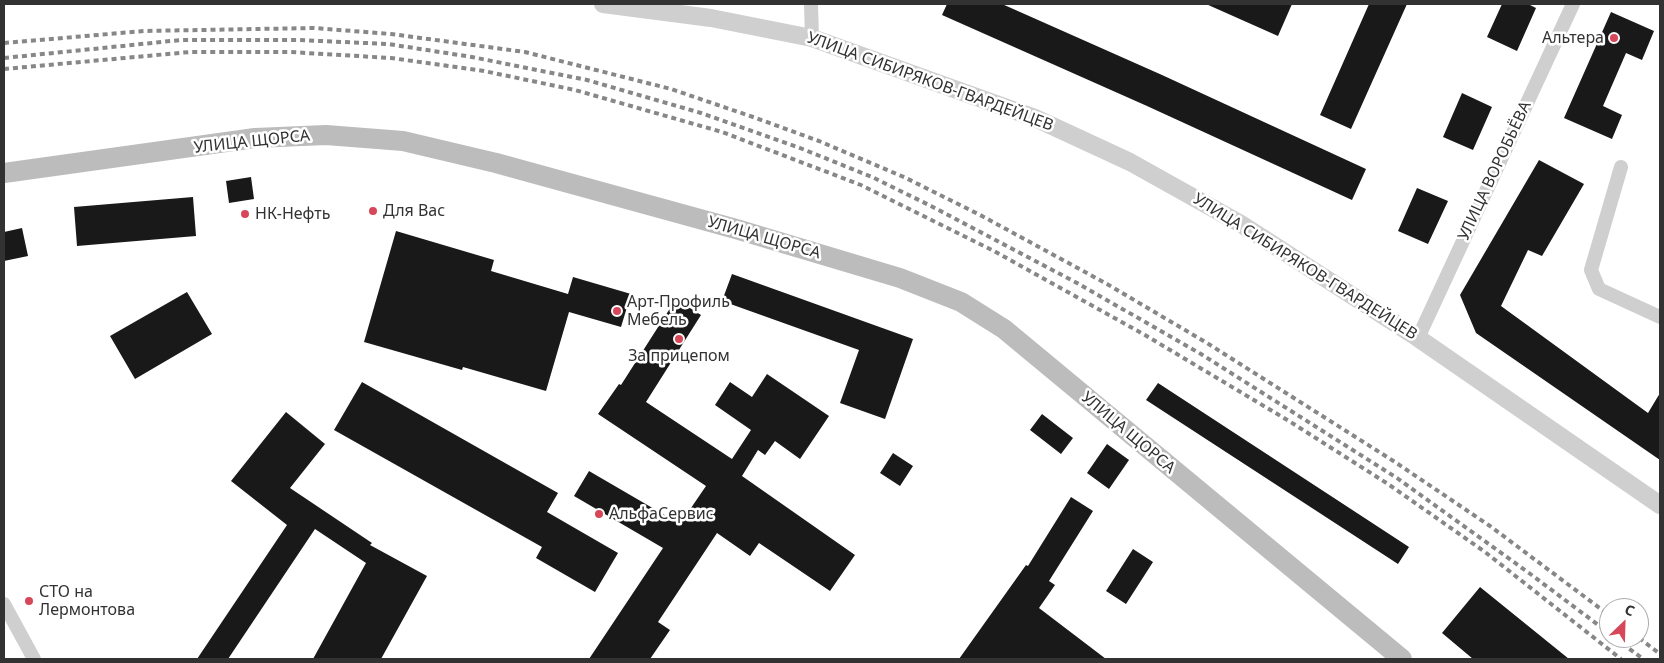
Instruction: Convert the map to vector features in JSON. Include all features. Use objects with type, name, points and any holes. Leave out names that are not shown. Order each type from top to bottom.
[{"type":"main road","name":"УЛИЦА ЩОРСА","points":[[4,173],[255,138],[326,135],[403,141],[515,168],[900,278],[961,302],[1004,329],[1402,659]]},
{"type":"street","name":"УЛИЦА СИБИРЯКОВ-ГВАРДЕЙЦЕВ","points":[[603,4],[711,18],[812,38],[1035,118],[1130,162],[1241,224],[1418,338],[1660,505]]},
{"type":"street","points":[[811,4],[812,38]]},
{"type":"street","name":"УЛИЦА ВОРОБЬЁВА","points":[[1418,338],[1573,4]]},
{"type":"street","points":[[1621,167],[1591,270],[1599,289],[1660,317]]},
{"type":"street","points":[[4,604],[34,659]]},
{"type":"building","points":[[947,4],[1002,4],[1366,169],[1352,200],[942,15]]},
{"type":"building","points":[[1206,4],[1292,4],[1278,36]]},
{"type":"building","points":[[1369,4],[1407,4],[1351,129],[1320,115]]},
{"type":"building","points":[[1502,4],[1528,4],[1536,8],[1517,51],[1487,37]]},
{"type":"building","points":[[1611,12],[1654,31],[1642,60],[1626,53],[1603,106],[1622,115],[1612,139],[1564,118]]},
{"type":"building","points":[[1462,93],[1492,107],[1473,150],[1443,137]]},
{"type":"building","points":[[1539,160],[1584,184],[1542,256],[1528,250],[1501,306],[1648,413],[1660,393],[1660,460],[1476,333],[1460,295]]},
{"type":"building","points":[[251,177],[254,199],[229,203],[226,181]]},
{"type":"building","points":[[1417,188],[1448,201],[1428,244],[1398,231]]},
{"type":"building","points":[[193,197],[196,236],[77,246],[74,207]]},
{"type":"building","points":[[22,228],[28,256],[4,261],[4,232]]},
{"type":"building","points":[[396,231],[494,260],[491,271],[568,294],[573,277],[631,294],[621,327],[569,312],[546,391],[463,367],[462,370],[364,342]]},
{"type":"building","points":[[732,274],[913,339],[885,419],[840,403],[859,350],[722,301]]},
{"type":"building","points":[[187,292],[212,334],[135,379],[110,336]]},
{"type":"building","points":[[676,299],[701,315],[646,402],[732,459],[751,430],[715,405],[730,382],[752,397],[767,374],[829,416],[800,459],[775,441],[765,455],[758,450],[742,476],[855,555],[830,591],[759,543],[750,556],[717,533],[658,622],[670,630],[650,659],[589,659],[663,548],[574,496],[589,471],[680,524],[706,486],[598,414],[619,384],[621,385]]},
{"type":"building","points":[[362,382],[558,493],[547,512],[618,553],[595,592],[536,558],[542,547],[334,430]]},
{"type":"building","points":[[1158,383],[1409,547],[1398,564],[1146,400]]},
{"type":"building","points":[[286,412],[325,444],[290,488],[372,543],[370,545],[427,576],[381,659],[313,659],[366,563],[315,529],[228,659],[197,659],[287,525],[231,481]]},
{"type":"building","points":[[1042,414],[1073,438],[1061,454],[1030,430]]},
{"type":"building","points":[[1107,444],[1129,460],[1109,489],[1087,473]]},
{"type":"building","points":[[893,453],[913,466],[900,486],[880,473]]},
{"type":"building","points":[[1071,497],[1093,511],[1049,581],[1055,585],[1039,608],[1106,659],[959,659],[1026,565],[1028,566]]},
{"type":"building","points":[[1133,549],[1153,562],[1126,604],[1106,591]]},
{"type":"building","points":[[1480,587],[1569,659],[1473,659],[1442,633]]},
{"type":"railway","points":[[4,43],[144,31],[314,28],[391,34],[525,52],[671,89],[753,117],[819,141],[906,178],[982,216],[1107,284],[1207,343],[1395,462],[1490,526],[1599,608]]},
{"type":"railway","points":[[4,58],[181,40],[298,40],[388,44],[472,57],[587,80],[701,113],[800,148],[872,177],[931,206],[1077,283],[1201,354],[1397,478],[1599,626]]},
{"type":"railway","points":[[4,69],[190,52],[290,52],[391,58],[484,71],[575,90],[722,132],[861,185],[994,251],[1145,335],[1289,421],[1388,484],[1485,552],[1621,659]]},
{"type":"railway","points":[[1649,646],[1660,654]]},
{"type":"railway","points":[[1628,648],[1643,659]]},
{"type":"place","name":"Альтера","points":[[1614,38]]},
{"type":"place","name":"Для Вас","points":[[373,211]]},
{"type":"place","name":"НК-Нефть","points":[[245,214]]},
{"type":"place","name":"Арт-Профиль Мебель","points":[[617,311]]},
{"type":"place","name":"За прицепом","points":[[679,339]]},
{"type":"place","name":"АльфаСервис","points":[[599,514]]},
{"type":"place","name":"СТО на Лермонтова","points":[[29,601]]}]
